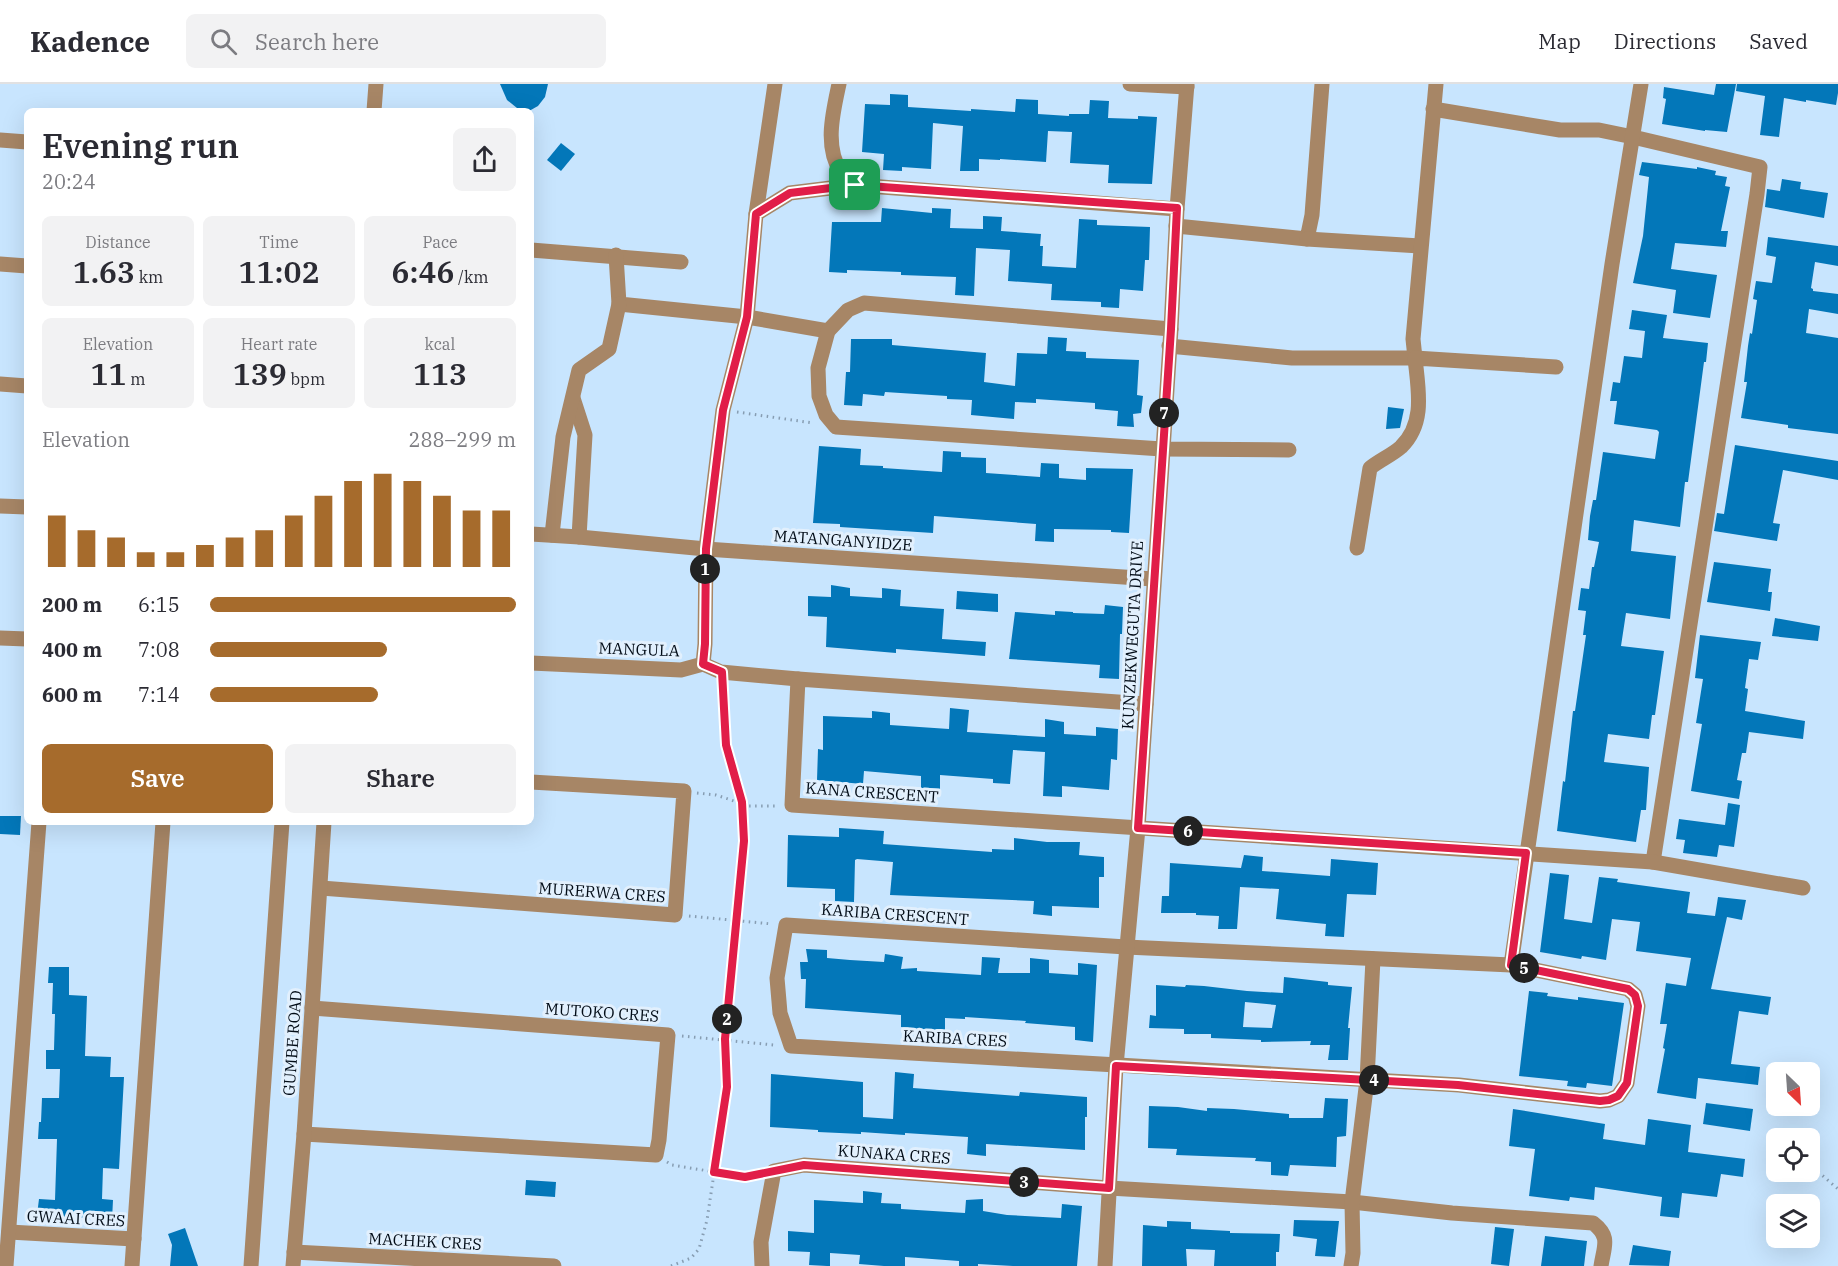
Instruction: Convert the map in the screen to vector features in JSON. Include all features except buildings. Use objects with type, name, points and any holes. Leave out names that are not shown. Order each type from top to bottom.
[{"type":"street","points":[[374,108],[376,84]]},
{"type":"street","name":"MANGULA","points":[[534,663],[681,670],[703,664],[706,549],[723,410],[747,317],[756,214],[775,84]]},
{"type":"street","points":[[839,84],[832,120],[833,155],[842,173],[855,185]]},
{"type":"street","points":[[1130,84],[1187,86]]},
{"type":"street","points":[[1307,239],[1312,215],[1322,84]]},
{"type":"street","points":[[1357,548],[1371,468],[1400,448],[1413,433],[1419,411],[1413,339],[1436,84]]},
{"type":"street","points":[[1511,965],[1641,84]]},
{"type":"street","name":"KUNZEKWEGUTA DRIVE","points":[[1105,1266],[1116,1066],[1138,828],[1177,208],[1187,86]]},
{"type":"street","points":[[1433,109],[1560,130],[1599,130],[1633,136],[1760,167],[1653,862]]},
{"type":"street","points":[[0,140],[24,142]]},
{"type":"street","points":[[756,214],[790,193],[855,185],[1177,208]]},
{"type":"street","points":[[1176,226],[1307,239],[1420,246]]},
{"type":"street","points":[[534,250],[681,262]]},
{"type":"street","points":[[552,535],[563,437],[579,370],[609,349],[619,304],[616,255]]},
{"type":"street","points":[[0,264],[24,266]]},
{"type":"street","points":[[1171,329],[864,303],[848,310],[828,332],[818,368],[819,396],[826,415],[836,427],[1162,449],[1289,450]]},
{"type":"street","points":[[619,304],[747,317],[828,332]]},
{"type":"street","points":[[1169,346],[1292,358],[1415,358],[1556,367]]},
{"type":"street","points":[[0,384],[24,386]]},
{"type":"street","points":[[572,396],[585,435],[579,537]]},
{"type":"street","points":[[0,506],[24,507]]},
{"type":"street","name":"MATANGANYIDZE","points":[[534,534],[706,549],[1153,579]]},
{"type":"street","points":[[0,638],[24,639]]},
{"type":"street","points":[[703,664],[722,672],[798,679],[1146,704]]},
{"type":"street","name":"KANA CRESCENT","points":[[798,679],[792,805],[1653,862],[1803,888]]},
{"type":"street","points":[[534,782],[684,791]]},
{"type":"street","name":"MURERWA CRES","points":[[321,888],[675,915],[684,791]]},
{"type":"street","name":"GWAAI CRES","points":[[39,825],[9,1232],[134,1239],[163,825]]},
{"type":"street","points":[[251,1266],[282,825]]},
{"type":"street","name":"GUMBE ROAD","points":[[293,1259],[304,1134],[324,825]]},
{"type":"street","points":[[786,925],[777,978],[780,1013],[791,1046]]},
{"type":"street","name":"KARIBA CRESCENT","points":[[786,925],[1126,947],[1511,965]]},
{"type":"street","points":[[1351,1266],[1352,1202],[1367,1080],[1373,959]]},
{"type":"street","name":"KARIBA CRES","points":[[791,1046],[1458,1085],[1600,1101],[1618,1096],[1627,1083],[1638,1006],[1635,995],[1628,989],[1511,965]]},
{"type":"street","name":"MUTOKO CRES","points":[[312,1008],[668,1035],[656,1155]]},
{"type":"street","points":[[304,1134],[656,1155]]},
{"type":"street","name":"KUNAKA CRES","points":[[774,1171],[804,1165],[1109,1188],[1352,1202],[1452,1213],[1593,1223],[1602,1230],[1605,1240],[1601,1266]]},
{"type":"street","points":[[762,1266],[761,1242],[774,1171]]},
{"type":"street","points":[[6,1266],[9,1232]]},
{"type":"street","points":[[132,1266],[134,1239]]},
{"type":"street","name":"MACHEK CRES","points":[[293,1259],[554,1266]]},
{"type":"path","points":[[723,410],[836,427]]},
{"type":"path","points":[[671,1266],[691,1258],[699,1249],[707,1220],[727,1087],[725,1039],[744,841],[742,802],[726,745],[722,672]]},
{"type":"path","points":[[684,791],[716,795],[749,806],[792,805]]},
{"type":"path","points":[[675,915],[786,925]]},
{"type":"path","points":[[668,1035],[791,1046]]},
{"type":"path","points":[[656,1155],[672,1165],[745,1177],[774,1171]]},
{"type":"path","points":[[1820,1173],[1838,1189]]},
{"type":"route","points":[[855,185],[1177,208],[1138,828],[1526,853],[1511,965],[1628,989],[1635,995],[1638,1006],[1627,1083],[1618,1096],[1600,1101],[1458,1085],[1116,1066],[1109,1188],[804,1165],[745,1177],[714,1172],[727,1087],[725,1039],[744,841],[742,802],[726,745],[722,672],[703,664],[706,549],[723,410],[747,317],[756,214],[790,193],[855,185]]}]
